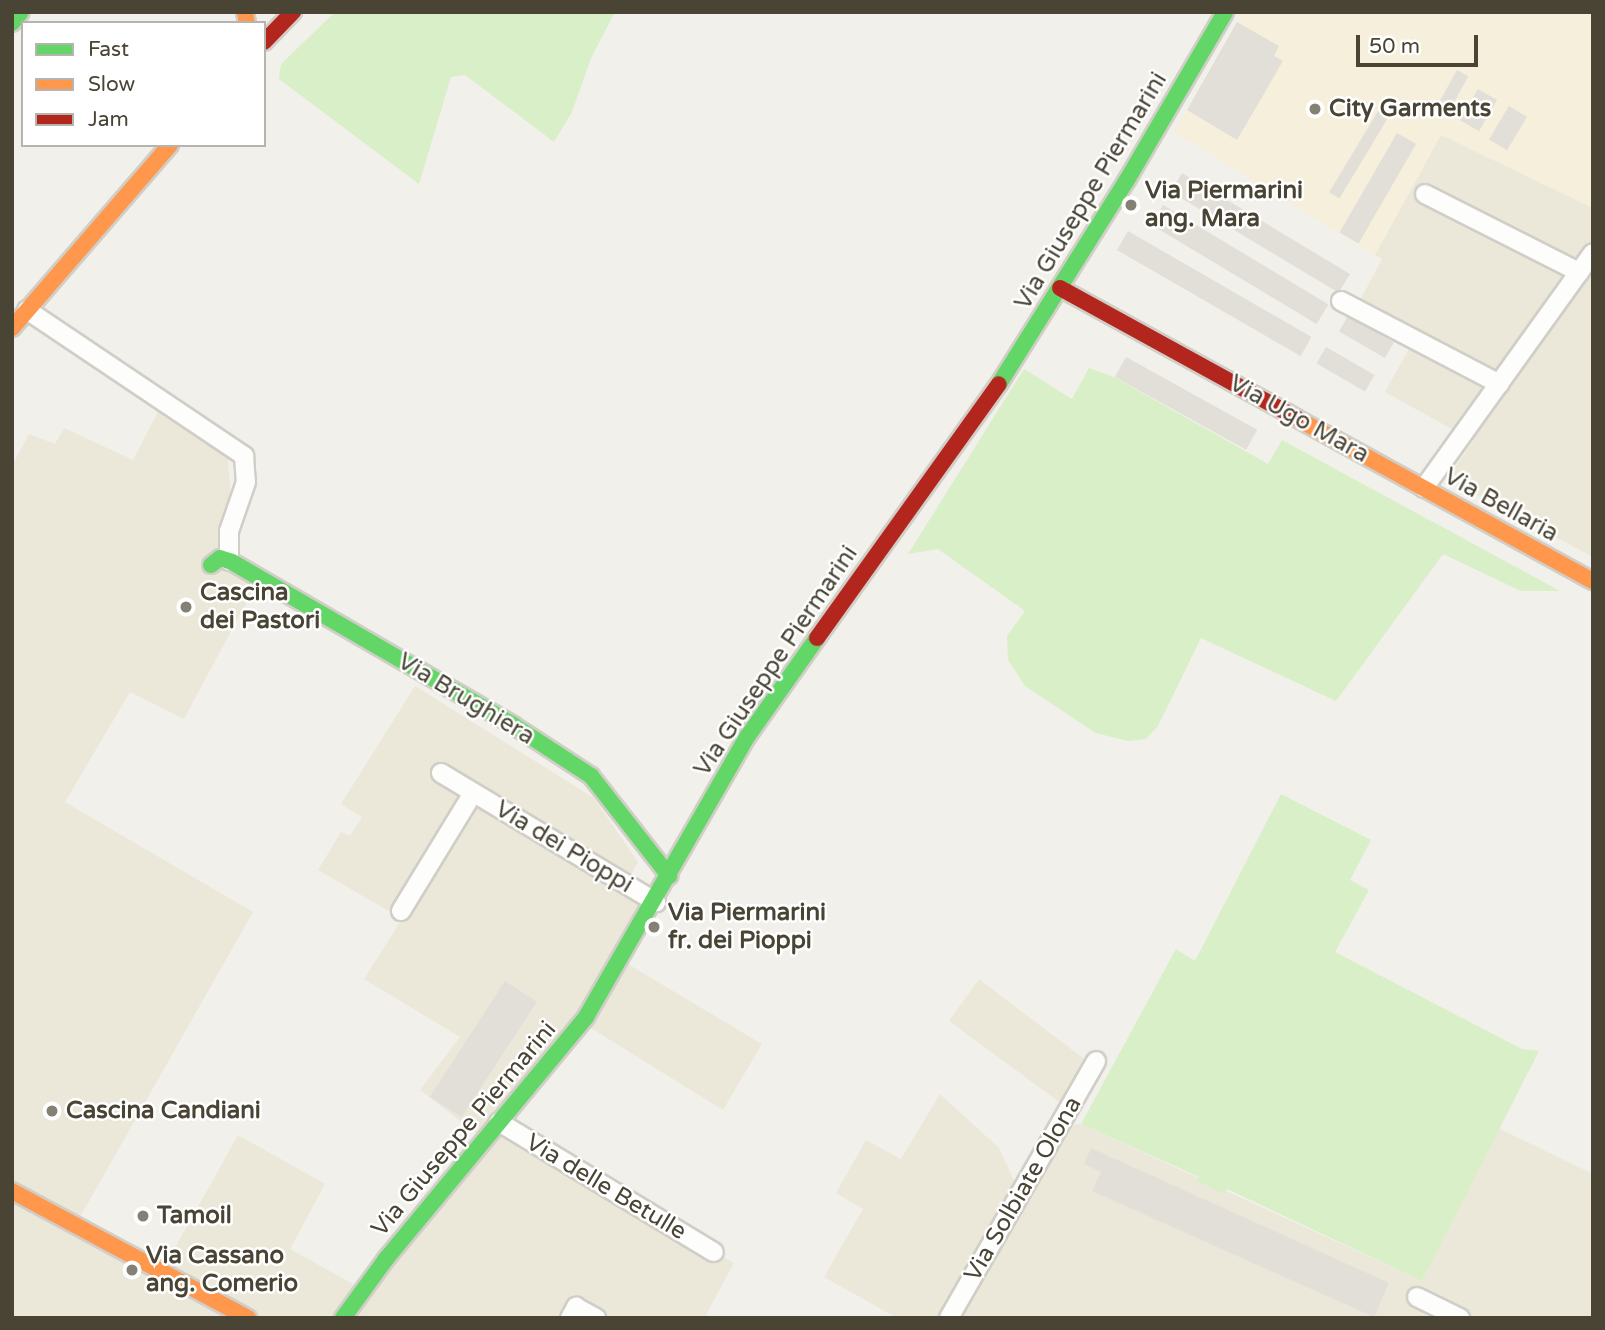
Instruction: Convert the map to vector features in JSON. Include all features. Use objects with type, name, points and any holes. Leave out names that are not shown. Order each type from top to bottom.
[{"type":"street","points":[[12,23],[21,12]]},
{"type":"street","points":[[266,40],[293,12]]},
{"type":"street","name":"Via Giuseppe Piermarini","points":[[343,1318],[586,1017],[656,902],[767,706],[977,416],[1060,288],[1224,12]]},
{"type":"street","points":[[12,328],[168,147]]},
{"type":"street","points":[[1425,194],[1578,272]]},
{"type":"street","points":[[1424,488],[1593,253]]},
{"type":"street","name":"Via Ugo Mara","points":[[1060,288],[1424,488]]},
{"type":"street","points":[[1341,301],[1500,384]]},
{"type":"street","points":[[27,310],[244,456],[246,482],[227,541],[229,561],[220,558],[211,565]]},
{"type":"street","name":"Via Bellaria","points":[[1424,488],[1593,581]]},
{"type":"street","name":"Via Brughiera","points":[[229,561],[513,725],[591,776],[670,876]]},
{"type":"street","name":"Via dei Pioppi","points":[[441,773],[656,902]]},
{"type":"street","name":"Via dei Pioppi","points":[[401,911],[473,793]]},
{"type":"street","name":"Via Solbiate Olona","points":[[949,1318],[1096,1061]]},
{"type":"street","name":"Via delle Betulle","points":[[499,1122],[714,1252]]},
{"type":"street","points":[[12,1191],[247,1318]]},
{"type":"street","points":[[1417,1297],[1460,1318]]},
{"type":"street","points":[[570,1318],[576,1307],[596,1318]]},
{"type":"shaded area","points":[[1243,12],[1593,12],[1593,208],[1441,135],[1375,255],[1174,132]]},
{"type":"shaded area","points":[[1237,22],[1279,46],[1274,56],[1283,61],[1237,140],[1187,110]]},
{"type":"shaded area","points":[[1457,70],[1468,76],[1449,111],[1438,105]]},
{"type":"shaded area","points":[[1478,89],[1497,100],[1479,131],[1460,120]]},
{"type":"shaded area","points":[[1509,106],[1527,117],[1507,150],[1489,139]]},
{"type":"shaded area","points":[[1378,111],[1388,117],[1339,199],[1329,192]]},
{"type":"shaded area","points":[[1397,133],[1416,144],[1359,244],[1340,233]]},
{"type":"shaded area","points":[[1441,134],[1593,208],[1593,557],[1447,479],[1473,441],[1385,392],[1416,336],[1358,304],[1382,259],[1375,255]]},
{"type":"shaded area","points":[[1182,173],[1350,274],[1339,293],[1171,192]]},
{"type":"shaded area","points":[[1163,205],[1328,304],[1317,324],[1151,225]]},
{"type":"shaded area","points":[[1128,231],[1312,337],[1301,356],[1117,250]]},
{"type":"shaded area","points":[[1348,316],[1394,342],[1385,358],[1339,332]]},
{"type":"shaded area","points":[[1326,347],[1374,375],[1365,391],[1316,363]]},
{"type":"shaded area","points":[[1126,357],[1257,430],[1246,450],[1115,377]]},
{"type":"shaded area","points":[[159,410],[227,450],[231,497],[217,552],[257,583],[184,719],[130,692],[65,802],[253,912],[75,1226],[161,1273],[238,1135],[325,1184],[290,1249],[362,1289],[496,1126],[734,1263],[706,1315],[709,1318],[12,1318],[12,466],[29,434],[55,444],[64,428],[133,460]]},
{"type":"shaded area","points":[[415,686],[594,798],[638,862],[622,891],[645,905],[616,957],[762,1044],[723,1110],[576,1019],[478,1135],[420,1090],[460,1037],[364,979],[402,919],[318,870],[341,832],[350,836],[362,817],[341,804]]},
{"type":"shaded area","points":[[979,979],[1096,1068],[1064,1125],[1081,1124],[1422,1281],[1496,1127],[1593,1174],[1593,1318],[897,1318],[824,1277],[863,1209],[836,1193],[866,1140],[901,1159],[940,1094],[999,1148],[1018,1189],[1066,1107],[949,1021]]},
{"type":"shaded area","points":[[505,981],[537,1002],[462,1117],[430,1097]]},
{"type":"shaded area","points":[[1091,1148],[1389,1283],[1374,1317],[1092,1191],[1101,1172],[1084,1164]]},
{"type":"green space","points":[[335,12],[615,12],[591,58],[572,112],[554,142],[465,75],[451,77],[419,184],[279,79],[281,64]]},
{"type":"green space","points":[[1089,368],[1114,377],[1268,464],[1282,440],[1560,591],[1521,591],[1443,554],[1336,701],[1201,638],[1158,726],[1146,739],[1128,741],[1096,733],[1025,686],[1008,660],[1007,636],[1025,611],[938,549],[908,554],[1024,369],[1072,399]]},
{"type":"green space","points":[[1281,794],[1371,840],[1350,880],[1369,890],[1335,952],[1522,1049],[1539,1051],[1422,1281],[1227,1189],[1224,1194],[1197,1181],[1199,1177],[1081,1124],[1176,949],[1195,961]]},
{"type":"traffic: fast","points":[[12,23],[21,12]]},
{"type":"traffic: fast","points":[[999,384],[1127,180],[1225,12]]},
{"type":"traffic: fast","points":[[211,565],[220,558],[232,562],[513,725],[591,776],[669,876]]},
{"type":"traffic: fast","points":[[343,1318],[386,1259],[586,1017],[747,737],[817,638]]},
{"type":"traffic: slow","points":[[245,12],[247,21]]},
{"type":"traffic: slow","points":[[12,328],[168,147]]},
{"type":"traffic: slow","points":[[1296,418],[1593,581]]},
{"type":"traffic: slow","points":[[12,1191],[248,1318]]},
{"type":"traffic: jam","points":[[266,40],[293,12]]},
{"type":"traffic: jam","points":[[1060,288],[1296,418]]},
{"type":"traffic: jam","points":[[817,638],[999,384]]},
{"type":"place","name":"City Garments","points":[[1315,109]]},
{"type":"place","name":"Via Piermarini ang. Mara","points":[[1131,205]]},
{"type":"place","name":"Cascina dei Pastori","points":[[186,607]]},
{"type":"place","name":"Via Piermarini fr. dei Pioppi","points":[[654,927]]},
{"type":"place","name":"Cascina Candiani","points":[[52,1111]]},
{"type":"place","name":"Tamoil","points":[[143,1216]]},
{"type":"place","name":"Via Cassano ang. Comerio","points":[[132,1270]]}]
